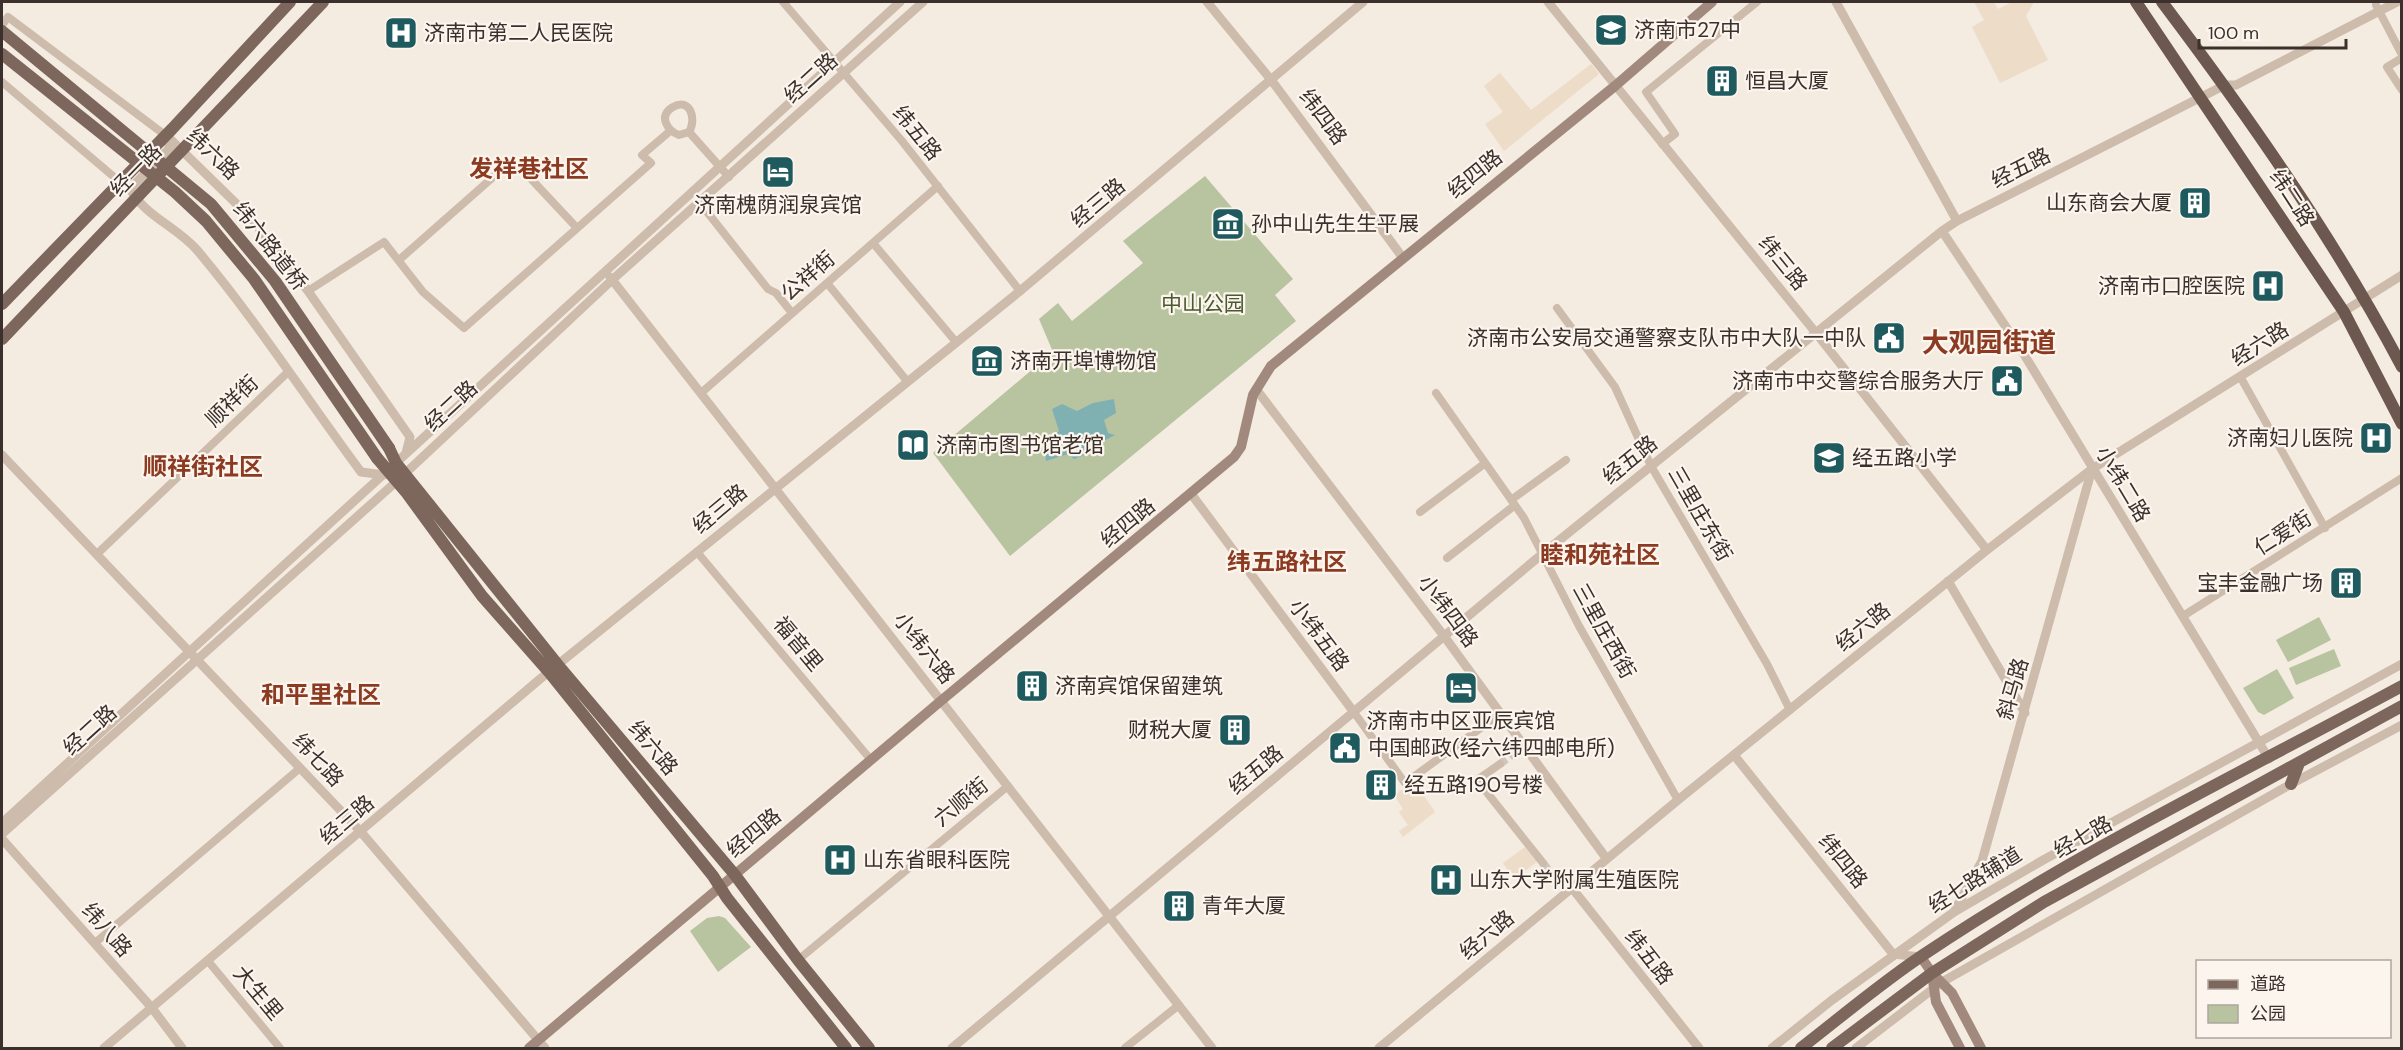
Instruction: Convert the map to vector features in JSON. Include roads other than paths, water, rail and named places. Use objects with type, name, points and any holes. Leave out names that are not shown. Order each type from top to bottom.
[{"type":"highway","name":"纬二路","points":[[2136,2],[2202,97],[2344,312],[2402,424]]},
{"type":"highway","name":"纬二路","points":[[2162,2],[2225,85],[2365,298],[2402,367]]},
{"type":"main road","name":"经一路","points":[[2,304],[290,2]]},
{"type":"main road","name":"经一路","points":[[2,339],[323,2]]},
{"type":"main road","name":"经四路","points":[[529,1048],[542,1045],[720,887],[1234,458],[1242,447],[1247,414],[1256,388],[1271,366],[1615,86],[1712,2]]},
{"type":"main road","name":"纬六路道桥","points":[[2,31],[211,204],[275,281],[389,448]]},
{"type":"main road","name":"纬六路道桥","points":[[2,54],[166,185],[206,221],[254,279],[377,458]]},
{"type":"main road","name":"纬六路","points":[[389,448],[389,469]]},
{"type":"main road","name":"纬六路","points":[[377,458],[401,478],[554,669],[846,1048]]},
{"type":"main road","name":"纬六路","points":[[554,669],[735,875],[798,960],[870,1048]]},
{"type":"main road","name":"经七路","points":[[1801,1048],[1921,957],[2098,850],[2402,686]]},
{"type":"main road","name":"经七路","points":[[1832,1048],[1932,973],[2044,902],[2402,706]]},
{"type":"main road","points":[[2291,784],[2299,763]]},
{"type":"main road","points":[[1921,957],[1938,985],[1936,1002],[1960,1048]]},
{"type":"main road","points":[[1938,985],[1952,993],[1981,1048]]},
{"type":"street","name":"纬五路","points":[[783,2],[938,186],[1020,291]]},
{"type":"street","name":"经二路","points":[[2,834],[389,469],[900,2]]},
{"type":"street","name":"经二路","points":[[2,823],[401,478],[612,280],[923,2]]},
{"type":"street","name":"纬四路","points":[[1207,2],[1272,81],[1403,258]]},
{"type":"street","name":"经三路","points":[[104,1048],[554,669],[775,486],[1020,291],[1363,2]]},
{"type":"street","name":"纬三路","points":[[1548,2],[1816,333],[1987,550]]},
{"type":"street","points":[[1662,144],[1675,134],[1646,92],[1756,2]]},
{"type":"street","points":[[1836,2],[1957,221]]},
{"type":"street","name":"经五路","points":[[952,1048],[1541,555],[1942,231],[1957,221],[2225,85],[2236,85],[2378,8],[2397,2]]},
{"type":"street","points":[[2378,8],[2402,57],[2387,67],[2402,90]]},
{"type":"street","points":[[2,25],[8,17],[165,135]]},
{"type":"street","points":[[2,81],[120,182]]},
{"type":"street","points":[[681,105],[689,108],[694,116],[694,123],[689,132],[679,135],[669,132],[665,123],[666,114],[673,107],[681,105]]},
{"type":"street","points":[[308,291],[384,242],[423,292],[464,328],[651,163],[642,155],[669,132]]},
{"type":"street","points":[[689,132],[729,177]]},
{"type":"street","name":"纬六路","points":[[165,135],[251,218],[308,291],[410,437],[401,478],[389,469],[361,472],[241,306],[195,248],[142,208],[135,199],[130,189],[170,148],[165,135]]},
{"type":"street","points":[[399,260],[508,164],[518,165],[577,228]]},
{"type":"street","name":"公祥街","points":[[701,393],[938,186]]},
{"type":"street","points":[[700,203],[768,289],[776,293],[792,313]]},
{"type":"street","name":"小纬二路","points":[[1942,231],[2022,351],[2268,759]]},
{"type":"street","points":[[873,243],[956,342]]},
{"type":"street","name":"小纬六路","points":[[604,271],[775,486],[1212,1048]]},
{"type":"street","name":"经六路","points":[[1379,1048],[1566,889],[1948,581],[2092,469],[2241,378],[2402,275]]},
{"type":"street","points":[[827,283],[908,381]]},
{"type":"street","name":"三里庄东街","points":[[1557,308],[1615,387],[1651,466],[1767,664],[1790,710]]},
{"type":"street","name":"顺祥街","points":[[97,554],[288,372]]},
{"type":"street","points":[[2241,378],[2325,528]]},
{"type":"street","name":"小纬四路","points":[[1256,388],[1444,636],[1606,858]]},
{"type":"street","name":"三里庄西街","points":[[1436,393],[1524,518],[1541,555],[1678,800]]},
{"type":"street","name":"纬七路","points":[[2,455],[361,832],[542,1045]]},
{"type":"street","points":[[1447,558],[1566,460]]},
{"type":"street","points":[[1420,512],[1484,464]]},
{"type":"street","name":"斜马路","points":[[1954,912],[1982,861],[2092,469]]},
{"type":"street","name":"仁爱街","points":[[2183,616],[2402,478]]},
{"type":"street","name":"小纬五路","points":[[1192,495],[1353,711]]},
{"type":"street","name":"福音里","points":[[697,552],[870,760]]},
{"type":"street","points":[[1948,581],[2025,713]]},
{"type":"street","name":"经七路辅道","points":[[1772,1048],[1893,954],[1954,912],[2045,859],[2402,664]]},
{"type":"street","points":[[1353,711],[1405,783],[1500,714]]},
{"type":"street","points":[[1856,1048],[1938,985],[2291,784],[2402,725]]},
{"type":"street","points":[[1514,753],[1524,745]]},
{"type":"street","name":"纬四路","points":[[1734,755],[1893,954]]},
{"type":"street","points":[[1500,764],[1477,780],[1543,863]]},
{"type":"street","points":[[95,942],[300,768]]},
{"type":"street","name":"六顺街","points":[[798,960],[1008,786]]},
{"type":"street","name":"纬八路","points":[[2,839],[152,1008],[182,1048]]},
{"type":"street","name":"纬五路","points":[[1566,889],[1699,1048]]},
{"type":"street","points":[[1893,954],[1921,957]]},
{"type":"street","name":"大生里","points":[[208,961],[280,1048]]},
{"type":"street","points":[[1125,1048],[1179,1005]]},
{"type":"water","points":[[1114,399],[1116,413],[1104,420],[1108,433],[1115,435],[1094,446],[1092,452],[1074,459],[1068,454],[1046,461],[1045,444],[1059,431],[1052,409],[1062,404],[1077,411],[1093,403]]},
{"type":"tunnel","points":[[1500,764],[1514,753]]},
{"type":"tunnel","points":[[1543,863],[1560,885]]},
{"type":"place","name":"济南市27中","points":[[1611,30]]},
{"type":"place","name":"济南市第二人民医院","points":[[401,33]]},
{"type":"place","name":"恒昌大厦","points":[[1722,81]]},
{"type":"place","name":"济南槐荫润泉宾馆","points":[[778,172]]},
{"type":"place","name":"山东商会大厦","points":[[2195,203]]},
{"type":"place","name":"孙中山先生生平展","points":[[1228,224]]},
{"type":"place","name":"济南市口腔医院","points":[[2268,286]]},
{"type":"place","name":"济南市公安局交通警察支队市中大队一中队","points":[[1889,338]]},
{"type":"place","name":"济南开埠博物馆","points":[[987,361]]},
{"type":"place","name":"济南市中交警综合服务大厅","points":[[2007,381]]},
{"type":"place","name":"济南妇儿医院","points":[[2376,438]]},
{"type":"place","name":"济南市图书馆老馆","points":[[913,445]]},
{"type":"place","name":"经五路小学","points":[[1829,458]]},
{"type":"place","name":"宝丰金融广场","points":[[2346,583]]},
{"type":"place","name":"济南宾馆保留建筑","points":[[1032,686]]},
{"type":"place","name":"济南市中区亚辰宾馆","points":[[1461,688]]},
{"type":"place","name":"财税大厦","points":[[1235,730]]},
{"type":"place","name":"中国邮政(经六纬四邮电所)","points":[[1345,748]]},
{"type":"place","name":"经五路190号楼","points":[[1381,785]]},
{"type":"place","name":"山东省眼科医院","points":[[840,860]]},
{"type":"place","name":"山东大学附属生殖医院","points":[[1446,880]]},
{"type":"place","name":"青年大厦","points":[[1179,906]]},
{"type":"district","name":"发祥巷社区","points":[[529,169]]},
{"type":"district","name":"大观园街道","points":[[1989,343]]},
{"type":"district","name":"顺祥街社区","points":[[203,467]]},
{"type":"district","name":"睦和苑社区","points":[[1600,555]]},
{"type":"district","name":"纬五路社区","points":[[1287,562]]},
{"type":"district","name":"和平里社区","points":[[321,695]]},
{"type":"park label","name":"中山公园","points":[[1203,304]]}]
